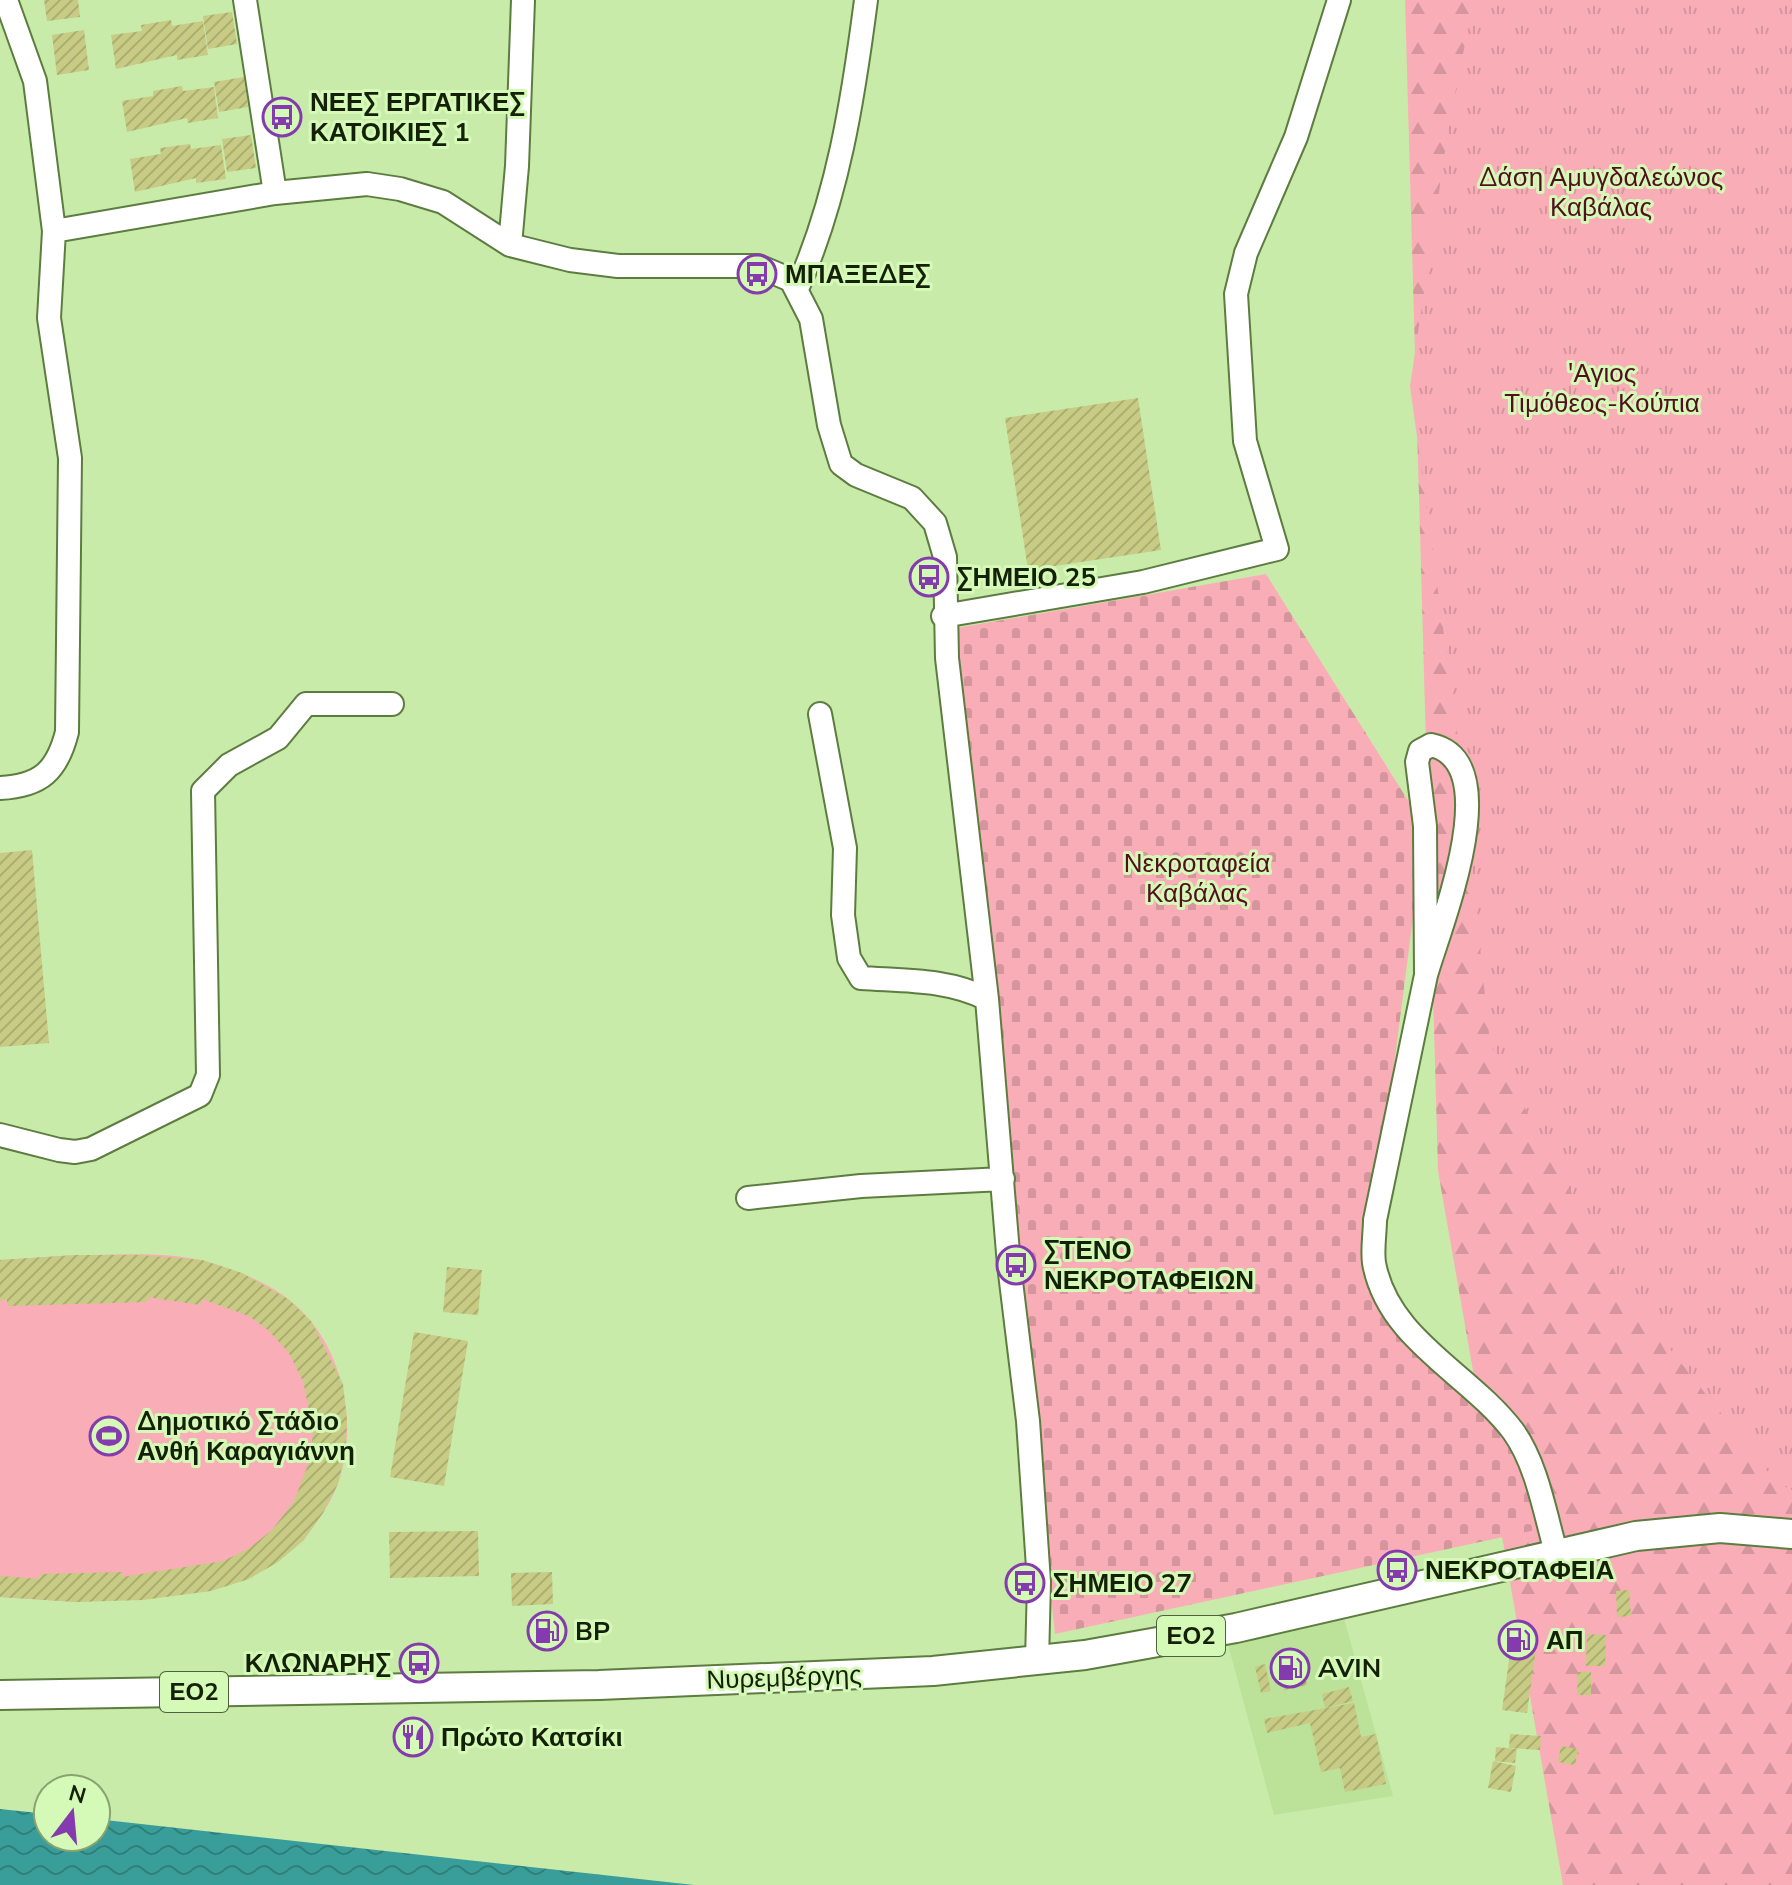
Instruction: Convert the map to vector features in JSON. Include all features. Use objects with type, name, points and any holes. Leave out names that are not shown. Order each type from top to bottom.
[{"type":"main road","name":"ΕΟ2","points":[[1556,1552],[1677,1531],[1720,1528],[1792,1534]]},
{"type":"main road","name":"Νυρεμβέργης","points":[[0,1695],[599,1685],[933,1671],[1037,1661],[1275,1620],[1556,1552]]},
{"type":"street","points":[[0,788],[31,785],[51,772],[67,732],[70,458],[49,318],[54,231],[35,81],[6,0]]},
{"type":"street","points":[[245,0],[275,193]]},
{"type":"street","points":[[510,245],[517,166],[523,0]]},
{"type":"street","points":[[797,289],[831,199],[846,136],[866,0]]},
{"type":"street","points":[[943,616],[1143,582],[1277,549],[1245,441],[1236,294],[1246,253],[1296,137],[1339,0]]},
{"type":"street","points":[[54,231],[275,193],[349,184],[400,189],[443,202],[510,245],[570,260],[618,266],[758,266],[791,280],[811,319],[829,425],[841,464],[856,475],[912,498],[935,523],[945,557],[943,616],[987,999],[1028,1421],[1039,1582],[1037,1661]]},
{"type":"street","points":[[0,1135],[75,1152],[113,1140],[200,1095],[208,1075],[203,791],[229,765],[278,738],[306,704],[392,704]]},
{"type":"street","points":[[820,714],[845,848],[843,915],[849,958],[861,978],[929,982],[967,988],[987,999]]},
{"type":"street","points":[[1426,975],[1425,826],[1417,762],[1420,751],[1431,745],[1447,748],[1460,763],[1469,791],[1467,819],[1426,975],[1375,1220],[1373,1259],[1381,1290],[1399,1319],[1513,1431],[1528,1459],[1556,1552]]},
{"type":"street","points":[[748,1198],[861,1186],[1003,1179]]},
{"type":"shaded area","points":[[1342,1611],[1393,1796],[1274,1815],[1226,1637]]},
{"type":"green space","name":"'Αγιος Τιμόθεος-Κούπια","points":[[1405,0],[1792,0],[1792,1885],[1563,1885],[1438,1171]]},
{"type":"green space","name":"'Αγιος Τιμόθεος-Κούπια","points":[[1474,0],[1792,0],[1792,1490],[1776,1482],[1629,1298],[1490,1044],[1460,752],[1410,386],[1450,118]]},
{"type":"green space","name":"Νεκροταφεία Καβάλας","points":[[1266,574],[1414,810],[1421,856],[1368,1266],[1523,1449],[1540,1529],[1055,1634],[951,629]]},
{"type":"green space","points":[[76,1255],[157,1255],[205,1261],[269,1287],[307,1316],[322,1336],[342,1383],[347,1434],[335,1491],[303,1541],[76,1602],[0,1597],[0,1260]]},
{"type":"water","points":[[0,1809],[32,1812],[32,1853],[112,1853],[112,1821],[694,1885],[0,1885]]},
{"type":"building","points":[[44,0],[78,0],[80,17],[47,21]]},
{"type":"building","points":[[232,12],[237,44],[208,49],[203,16]]},
{"type":"building","points":[[171,20],[172,26],[203,21],[208,55],[177,60],[177,55],[116,69],[111,35],[142,31],[141,25]]},
{"type":"building","points":[[84,30],[89,70],[57,75],[52,35]]},
{"type":"building","points":[[244,77],[248,107],[219,112],[214,82]]},
{"type":"building","points":[[182,86],[183,91],[214,87],[218,118],[188,123],[187,118],[127,132],[122,101],[153,96],[153,91]]},
{"type":"building","points":[[251,135],[256,168],[227,172],[222,139]]},
{"type":"building","points":[[190,144],[191,149],[221,145],[226,179],[196,183],[196,178],[135,192],[130,159],[161,154],[160,148]]},
{"type":"building","points":[[1138,398],[1161,550],[1028,570],[1005,418]]},
{"type":"building","points":[[32,850],[49,1043],[0,1047],[0,853]]},
{"type":"building","points":[[139,1255],[202,1260],[242,1273],[288,1299],[311,1321],[343,1384],[347,1421],[345,1454],[338,1484],[323,1513],[303,1541],[278,1562],[249,1579],[211,1591],[143,1600],[76,1602],[0,1597],[0,1576],[40,1579],[40,1574],[123,1572],[122,1577],[223,1561],[248,1549],[272,1530],[294,1501],[311,1457],[313,1429],[303,1381],[289,1353],[268,1330],[249,1316],[202,1299],[200,1305],[147,1297],[147,1302],[7,1306],[7,1299],[0,1301],[0,1260]]},
{"type":"building","points":[[447,1267],[482,1270],[478,1315],[443,1312]]},
{"type":"building","points":[[414,1332],[468,1341],[444,1486],[390,1477]]},
{"type":"building","points":[[478,1531],[479,1576],[390,1578],[389,1532]]},
{"type":"building","points":[[552,1572],[553,1604],[512,1606],[511,1573]]},
{"type":"building","points":[[1629,1590],[1631,1616],[1617,1617],[1616,1591]]},
{"type":"building","points":[[559,1625],[560,1643],[537,1645],[536,1626]]},
{"type":"building","points":[[1513,1632],[1538,1635],[1527,1713],[1502,1710]]},
{"type":"building","points":[[1587,1634],[1606,1635],[1605,1666],[1586,1666]]},
{"type":"building","points":[[1300,1652],[1307,1685],[1284,1690],[1277,1657]]},
{"type":"building","points":[[1265,1664],[1271,1691],[1261,1693],[1255,1667]]},
{"type":"building","points":[[1578,1672],[1591,1672],[1591,1695],[1577,1695]]},
{"type":"building","points":[[1349,1687],[1353,1701],[1325,1708],[1322,1694]]},
{"type":"building","points":[[1354,1703],[1361,1737],[1376,1734],[1386,1784],[1345,1792],[1340,1768],[1321,1772],[1310,1723],[1267,1733],[1264,1719]]},
{"type":"building","points":[[1510,1734],[1541,1736],[1540,1750],[1509,1748]]},
{"type":"building","points":[[1561,1746],[1578,1749],[1575,1765],[1558,1762]]},
{"type":"building","points":[[1496,1747],[1517,1749],[1515,1763],[1495,1761]]},
{"type":"building","points":[[1493,1761],[1516,1766],[1511,1792],[1488,1788]]},
{"type":"place","name":"ΝΕΕΣ ΕΡΓΑΤΙΚΕΣ ΚΑΤΟΙΚΙΕΣ 1","points":[[282,117]]},
{"type":"place","name":"ΜΠΑΞΕΔΕΣ","points":[[757,274]]},
{"type":"place","name":"ΣΗΜΕΙΟ 25","points":[[929,577]]},
{"type":"place","name":"ΣΤΕΝΟ ΝΕΚΡΟΤΑΦΕΙΩΝ","points":[[1016,1265]]},
{"type":"place","name":"Δημοτικό Στάδιο Ανθή Καραγιάννη","points":[[109,1436]]},
{"type":"place","name":"ΝΕΚΡΟΤΑΦΕΙΑ","points":[[1397,1570]]},
{"type":"place","name":"ΣΗΜΕΙΟ 27","points":[[1025,1583]]},
{"type":"place","name":"BP","points":[[547,1631]]},
{"type":"place","name":"ΑΠ","points":[[1518,1640]]},
{"type":"place","name":"ΚΛΩΝΑΡΗΣ","points":[[419,1663]]},
{"type":"place","name":"AVIN","points":[[1290,1668]]},
{"type":"place","name":"Πρώτο Κατσίκι","points":[[413,1737]]},
{"type":"park label","name":"Δάση Αμυγδαλεώνος Καβάλας","points":[[1601,192]]}]
